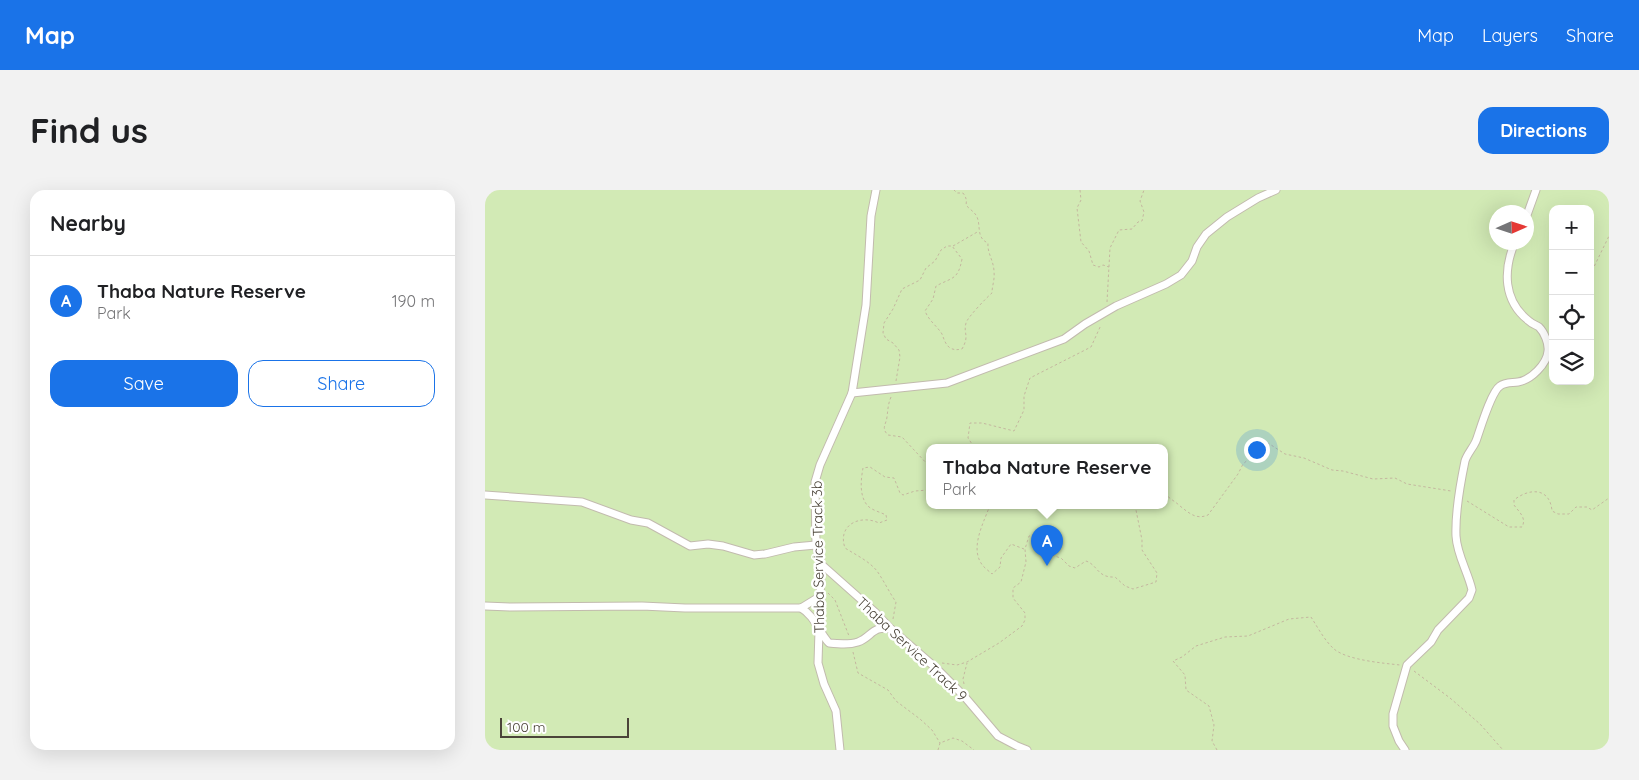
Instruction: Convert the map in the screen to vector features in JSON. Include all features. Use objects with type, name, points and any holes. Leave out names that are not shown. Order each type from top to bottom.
[{"type":"street","name":"Thaba Service Track 3b","points":[[840,750],[836,712],[824,684],[818,663],[821,564],[816,545],[815,482],[820,465],[852,393],[866,305],[871,216],[876,190]]},
{"type":"street","points":[[852,393],[954,381],[1064,339],[1085,324],[1131,298],[1166,284],[1181,275],[1192,260],[1197,247],[1206,234],[1227,217],[1258,198],[1276,190]]},
{"type":"street","points":[[1531,205],[1536,190]]},
{"type":"street","points":[[1405,750],[1393,726],[1393,714],[1407,665],[1431,642],[1438,630],[1469,598],[1472,590],[1456,538],[1456,515],[1466,458],[1475,443],[1495,391],[1500,386],[1520,382],[1531,376],[1539,369],[1548,353],[1549,344],[1539,328],[1519,311],[1513,303],[1509,292],[1507,278],[1508,263],[1512,250]]},
{"type":"street","points":[[485,495],[582,502],[631,520],[648,523],[690,546],[708,544],[723,546],[754,555],[794,547],[816,545]]},
{"type":"street","name":"Thaba Service Track 9","points":[[821,564],[931,663],[967,700],[998,736],[1027,750]]},
{"type":"street","points":[[801,608],[819,597]]},
{"type":"street","points":[[485,606],[801,608],[810,613],[819,631],[829,642],[851,643],[861,641],[876,629],[883,627],[891,629]]},
{"type":"path","points":[[952,246],[962,259],[960,270],[951,281],[936,286],[935,294],[925,311],[941,332],[945,343],[956,350],[962,349],[967,340],[966,323],[969,316],[992,293],[995,273],[987,250],[988,242],[981,237],[977,217],[966,205],[967,200],[963,193],[957,193],[954,190]]},
{"type":"path","points":[[1080,190],[1081,200],[1077,208],[1081,242],[1089,251],[1093,264],[1099,267],[1103,265],[1110,267]]},
{"type":"path","points":[[972,444],[968,438],[970,424],[982,423],[1014,431],[1023,410],[1024,396],[1030,378],[1091,347],[1106,312],[1110,248],[1119,230],[1132,229],[1143,218],[1144,212],[1140,201],[1144,190]]},
{"type":"path","points":[[926,463],[906,441],[897,436],[888,436],[884,431],[884,423],[887,420],[887,408],[895,389],[901,357],[899,350],[883,333],[884,323],[893,310],[902,289],[920,280],[926,268],[935,261],[941,250],[979,231]]},
{"type":"path","points":[[1594,267],[1609,236]]},
{"type":"path","points":[[1168,498],[1192,516],[1204,517],[1208,515],[1243,464],[1265,444],[1268,444],[1285,454],[1304,458],[1332,470],[1373,479],[1395,478],[1407,484],[1452,492],[1509,528],[1522,527],[1524,524],[1522,514],[1514,505],[1514,500],[1528,492],[1540,492],[1546,496],[1551,504],[1552,511],[1558,514],[1569,514],[1576,507],[1587,507],[1592,510],[1609,498]]},
{"type":"path","points":[[891,629],[896,602],[877,571],[858,555],[845,548],[843,540],[845,531],[849,525],[864,519],[870,519],[879,523],[887,520],[885,515],[871,508],[862,494],[861,480],[863,468],[870,466],[885,477],[894,478],[900,493],[903,495],[926,490]]},
{"type":"path","points":[[988,509],[980,530],[978,551],[980,562],[992,574],[1000,567],[1001,558],[1011,544],[1025,549]]},
{"type":"path","points":[[931,663],[957,664],[967,662],[1017,631],[1025,620],[1025,613],[1013,598],[1013,588],[1021,582],[1025,572],[1025,549],[1029,536],[1036,534],[1054,556],[1061,558],[1069,566],[1075,568],[1086,560],[1091,562],[1101,574],[1115,577],[1125,586],[1133,589],[1156,582],[1157,573],[1142,550],[1136,509]]},
{"type":"path","points":[[819,586],[835,600],[851,643],[857,673],[888,690],[896,701],[932,730],[941,743]]},
{"type":"path","points":[[1217,750],[1212,741],[1214,725],[1209,706],[1186,690],[1185,675],[1173,661],[1182,657],[1195,646],[1225,637],[1248,636],[1289,619],[1311,617],[1334,649],[1347,656],[1382,663],[1407,665],[1450,698],[1479,724],[1503,750]]},
{"type":"path","points":[[967,662],[963,679],[967,700]]},
{"type":"path","points":[[938,750],[941,743],[953,738],[962,741],[974,750]]},
{"type":"green space","points":[[485,190],[1609,190],[1609,750],[485,750]]},
{"type":"place","name":"Thaba Nature Reserve","points":[[1047,566]]}]
